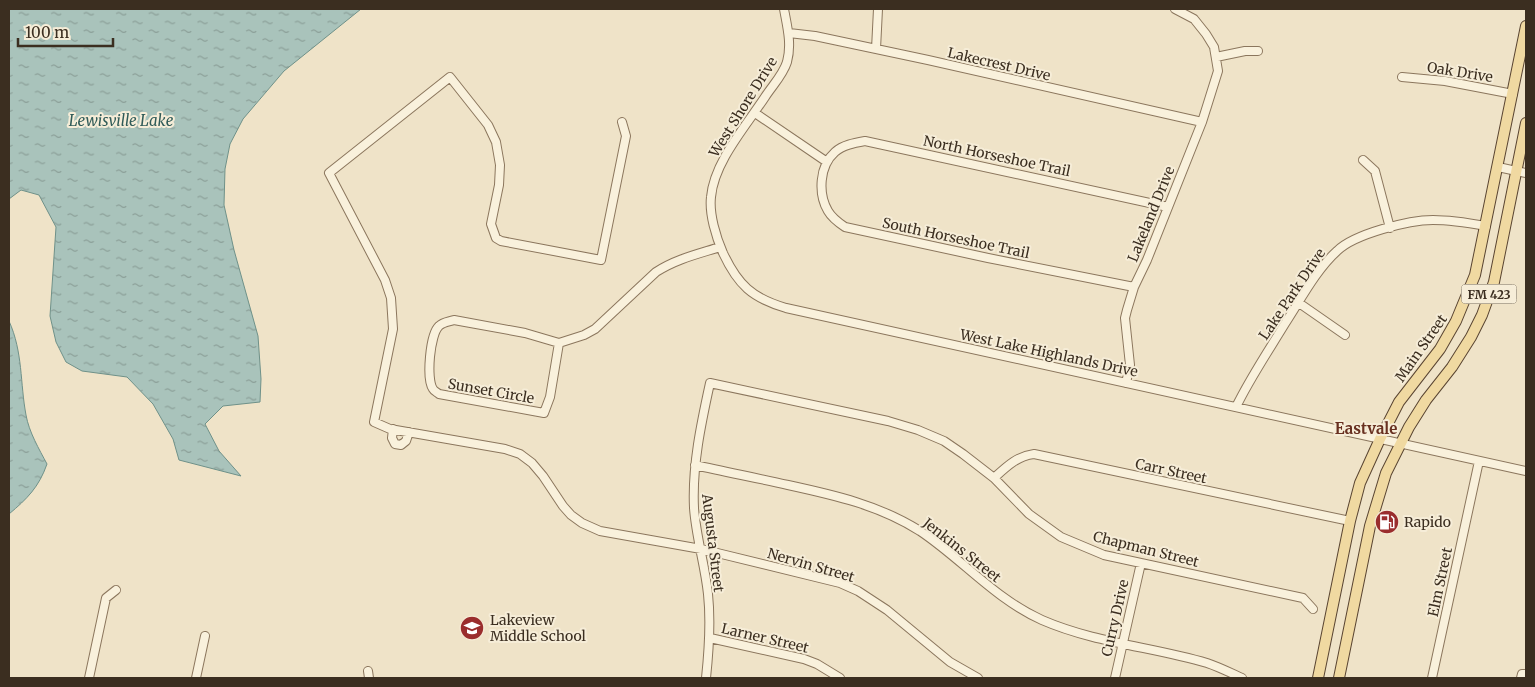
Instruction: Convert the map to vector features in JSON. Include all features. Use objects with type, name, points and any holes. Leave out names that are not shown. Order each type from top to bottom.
[{"type":"main road","name":"Main Street","points":[[1318,678],[1350,522],[1360,483],[1380,438],[1399,402],[1440,349],[1456,321],[1475,275],[1526,26]]},
{"type":"main road","name":"FM 423","points":[[1339,678],[1374,508],[1399,443],[1426,400],[1452,367],[1482,315],[1494,282],[1522,172],[1526,123]]},
{"type":"street","name":"West Shore Drive","points":[[720,247],[710,202],[712,189],[719,168],[726,156],[786,63],[789,33],[784,9]]},
{"type":"street","points":[[876,49],[878,9]]},
{"type":"street","points":[[1175,9],[1194,19],[1202,28],[1214,47],[1216,57],[1245,51],[1258,51]]},
{"type":"street","name":"Lakecrest Drive","points":[[789,33],[815,36],[876,49],[1202,122]]},
{"type":"street","name":"Lakeland Drive","points":[[1126,383],[1130,365],[1125,318],[1134,287],[1148,260],[1202,122],[1218,71],[1216,57]]},
{"type":"street","points":[[409,432],[406,441],[401,445],[395,444],[392,438],[393,429],[374,422],[392,329],[391,298],[385,280],[329,173],[450,77],[488,125],[496,142],[500,165],[499,185],[491,224],[496,238],[501,241],[601,260],[626,136],[622,122]]},
{"type":"street","name":"Oak Drive","points":[[1402,77],[1446,81],[1513,94]]},
{"type":"street","points":[[755,113],[827,162]]},
{"type":"street","name":"North Horseshoe Trail","points":[[827,162],[837,150],[864,141],[1168,207]]},
{"type":"street","points":[[1363,160],[1375,171],[1390,228]]},
{"type":"street","name":"South Horseshoe Trail","points":[[827,162],[823,174],[822,196],[828,211],[837,222],[845,227],[1134,287]]},
{"type":"street","points":[[1498,167],[1522,172]]},
{"type":"street","name":"Lake Park Drive","points":[[1236,408],[1245,389],[1299,303],[1337,250],[1356,239],[1408,223],[1434,220],[1486,226]]},
{"type":"street","points":[[558,343],[584,335],[595,328],[651,276],[665,266],[680,259],[720,247]]},
{"type":"street","name":"West Lake Highlands Drive","points":[[720,247],[737,280],[768,302],[1236,408],[1526,471]]},
{"type":"street","points":[[1299,303],[1344,335]]},
{"type":"street","name":"Sunset Circle","points":[[454,320],[525,333],[558,343],[550,398],[544,413],[439,394],[433,390],[429,377],[434,336],[437,328],[444,322],[454,320]]},
{"type":"street","name":"Augusta Street","points":[[706,678],[710,638],[708,596],[695,524],[694,489],[702,422],[710,383]]},
{"type":"street","name":"Chapman Street","points":[[710,383],[888,421],[918,430],[950,445],[994,478],[1029,514],[1061,537],[1104,555],[1302,598],[1313,609]]},
{"type":"street","name":"Nervin Street","points":[[393,429],[505,449],[520,454],[532,463],[571,515],[582,524],[600,531],[701,549],[827,579],[858,591],[888,610],[950,662],[978,678]]},
{"type":"street","name":"Carr Street","points":[[994,478],[1024,455],[1034,454],[1350,522]]},
{"type":"street","name":"Elm Street","points":[[1432,678],[1479,461]]},
{"type":"street","name":"Jenkins Street","points":[[696,465],[844,497],[878,509],[918,530],[997,594],[1023,610],[1082,635],[1208,664],[1242,678]]},
{"type":"street","name":"Curry Drive","points":[[1115,678],[1140,563]]},
{"type":"street","points":[[89,678],[106,598],[116,590]]},
{"type":"street","points":[[196,678],[204,636]]},
{"type":"street","name":"Larner Street","points":[[710,638],[804,659],[817,664],[840,678]]},
{"type":"water","name":"Lewisville Lake","points":[[9,9],[361,9],[284,71],[243,119],[230,144],[225,169],[224,205],[234,250],[258,336],[261,379],[260,402],[223,406],[205,424],[219,451],[241,476],[179,460],[173,439],[153,404],[127,377],[82,371],[66,362],[56,342],[50,316],[56,227],[39,195],[21,190],[9,199]]},
{"type":"water","points":[[9,321],[17,344],[27,421],[47,464],[32,492],[9,514]]},
{"type":"place","name":"Rapido","points":[[1387,522]]},
{"type":"place","name":"Lakeview Middle School","points":[[472,628]]},
{"type":"district","name":"Eastvale","points":[[1366,428]]}]
